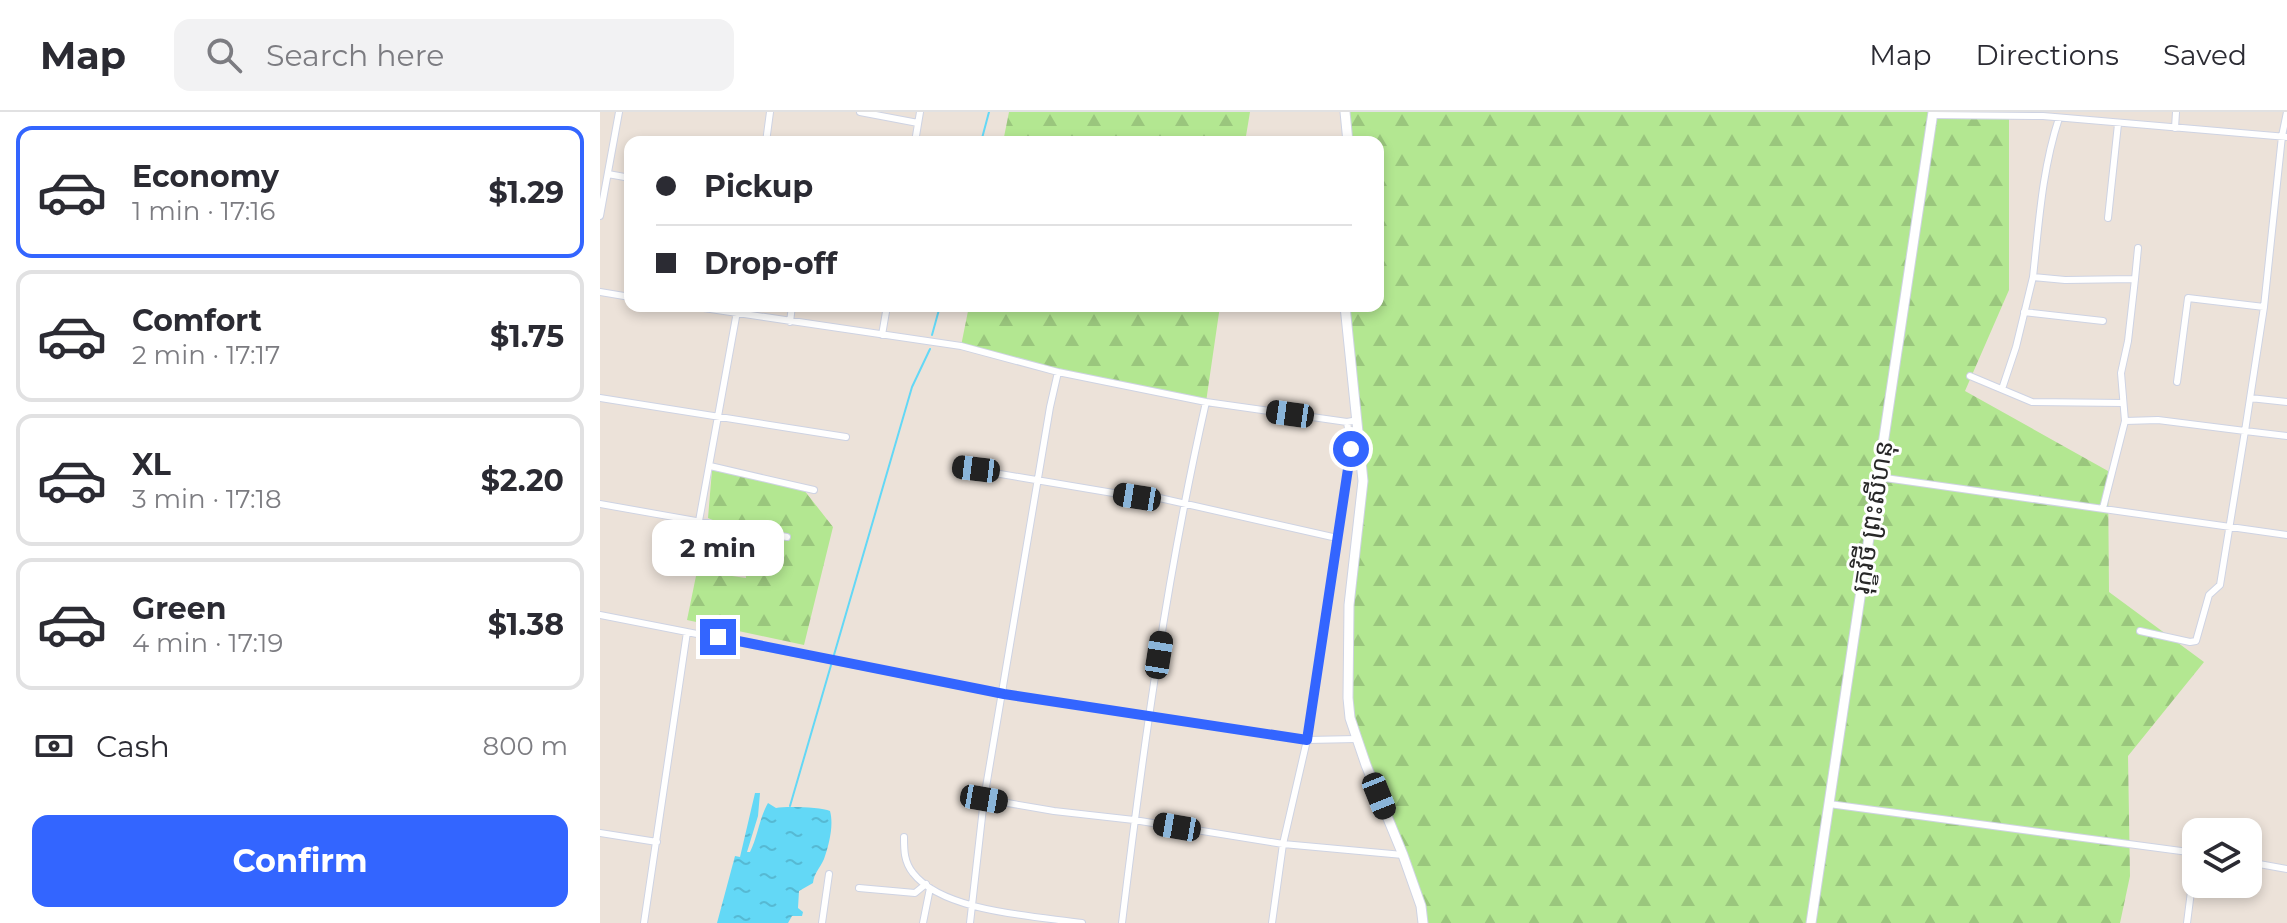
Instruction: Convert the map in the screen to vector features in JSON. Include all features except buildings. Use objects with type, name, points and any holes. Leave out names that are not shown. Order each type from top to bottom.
[{"type":"street","points":[[600,216],[619,112]]},
{"type":"street","points":[[767,136],[770,112]]},
{"type":"street","points":[[860,112],[918,123]]},
{"type":"street","points":[[916,136],[920,112]]},
{"type":"street","points":[[1345,112],[1347,136]]},
{"type":"street","points":[[2175,128],[2176,112]]},
{"type":"street","points":[[2140,631],[2196,641],[2209,595],[2220,585],[2264,307],[2287,112]]},
{"type":"street","points":[[1932,114],[2077,116],[2118,124],[2284,136]]},
{"type":"street","name":"រុក្ខវិថី ព្រះសីហនុ","points":[[1811,923],[1932,114]]},
{"type":"street","points":[[2002,389],[2033,277],[2041,187],[2059,118]]},
{"type":"street","points":[[2108,218],[2118,124]]},
{"type":"street","points":[[608,174],[624,177]]},
{"type":"street","points":[[2103,508],[2125,421],[2121,373],[2128,341],[2138,248]]},
{"type":"street","points":[[2033,277],[2135,279]]},
{"type":"street","points":[[600,292],[624,296]]},
{"type":"street","points":[[2177,382],[2188,298],[2264,307]]},
{"type":"street","points":[[699,521],[738,312]]},
{"type":"street","points":[[747,312],[790,322],[961,346],[1058,372],[1206,402],[1347,422],[1358,420]]},
{"type":"street","points":[[790,322],[791,312]]},
{"type":"street","points":[[882,335],[886,312]]},
{"type":"street","points":[[1346,312],[1363,481],[1349,605],[1350,718],[1403,855],[1421,906],[1423,923]]},
{"type":"street","points":[[2024,312],[2103,321]]},
{"type":"street","points":[[970,923],[984,799],[1058,372]]},
{"type":"street","points":[[1970,376],[2012,395],[2042,403],[2123,403]]},
{"type":"street","points":[[600,398],[846,437]]},
{"type":"street","points":[[2250,398],[2287,402]]},
{"type":"street","points":[[1122,923],[1134,820],[1183,502],[1206,402]]},
{"type":"street","points":[[2125,421],[2158,420],[2287,436]]},
{"type":"street","points":[[1272,923],[1283,844],[1307,740],[1351,449],[1347,422]]},
{"type":"street","points":[[710,466],[814,490]]},
{"type":"street","points":[[959,467],[1183,502],[1231,516],[1290,525],[1337,538]]},
{"type":"street","points":[[1878,477],[2287,535]]},
{"type":"street","points":[[600,504],[787,537]]},
{"type":"street","points":[[1335,550],[1354,555]]},
{"type":"street","points":[[600,615],[1004,694],[1307,740],[1357,739]]},
{"type":"street","points":[[644,923],[687,632]]},
{"type":"street","points":[[984,799],[1283,844],[1403,855]]},
{"type":"street","points":[[1829,804],[2182,850]]},
{"type":"street","points":[[600,833],[657,842]]},
{"type":"street","points":[[904,837],[905,858],[913,873],[928,886],[972,907],[1082,923]]},
{"type":"street","points":[[2262,865],[2287,869]]},
{"type":"street","points":[[822,923],[829,874]]},
{"type":"street","points":[[859,888],[915,893],[928,886]]},
{"type":"street","points":[[923,923],[928,886]]},
{"type":"street","points":[[2187,923],[2190,898]]},
{"type":"green space","points":[[1009,112],[1250,112],[1246,136],[1004,136]]},
{"type":"green space","points":[[1345,112],[2012,112],[2009,119],[2009,290],[1965,391],[2108,471],[2109,592],[2204,662],[2128,756],[2130,876],[2120,923],[1423,923],[1350,718],[1349,605],[1363,481],[1347,312],[1384,312],[1384,136],[1347,136]]},
{"type":"green space","points":[[968,312],[1219,312],[1206,402],[1058,372],[961,346]]},
{"type":"green space","points":[[712,470],[804,490],[833,527],[804,645],[687,620],[697,571],[746,578],[744,556],[767,546],[708,518]]},
{"type":"water","points":[[755,793],[760,793],[758,816],[747,852],[753,846],[768,803],[776,808],[803,807],[830,811],[828,848],[813,883],[799,891],[798,908],[803,912],[802,916],[792,916],[788,923],[717,923],[735,856],[740,857]]},
{"type":"waterway","points":[[983,136],[989,112]]},
{"type":"waterway","points":[[932,335],[938,312]]},
{"type":"waterway","points":[[790,806],[912,387],[930,349]]},
{"type":"route","points":[[718,637],[1004,694],[1307,740],[1351,449]]}]
